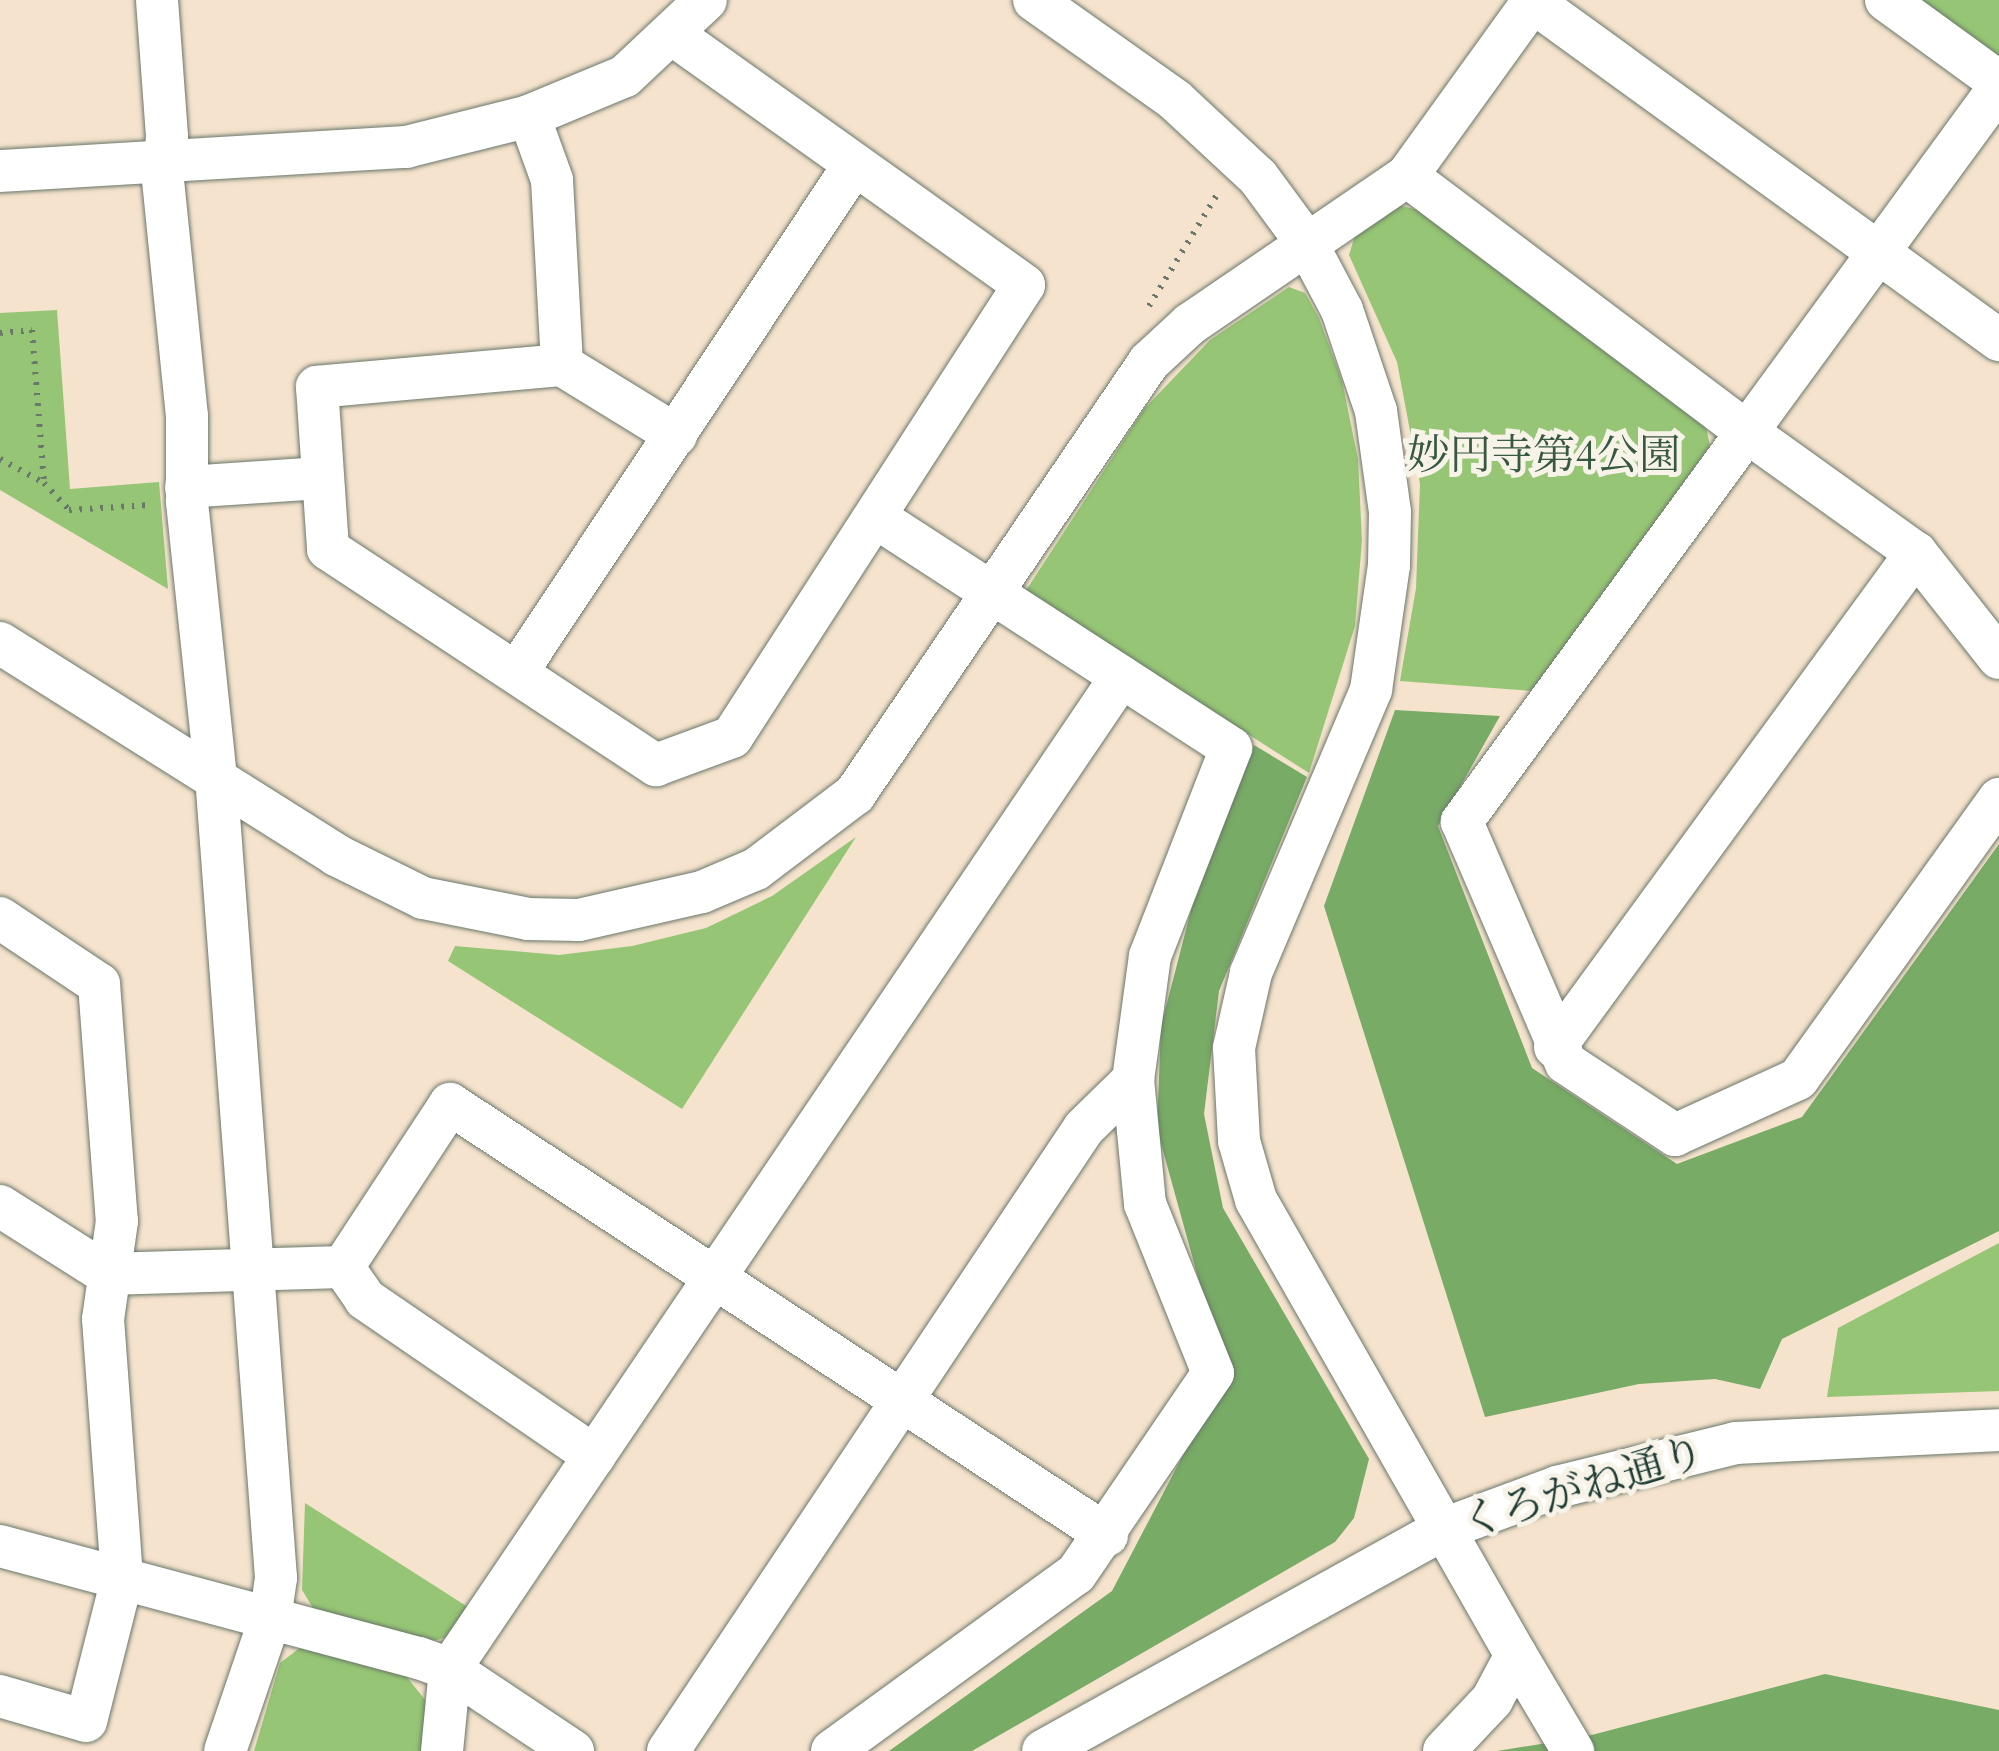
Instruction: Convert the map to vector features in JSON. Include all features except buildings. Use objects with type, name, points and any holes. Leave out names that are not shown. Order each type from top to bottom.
[{"type":"street","points":[[157,0],[165,156],[185,381],[186,494],[216,776],[256,1268],[276,1578],[270,1618],[225,1751]]},
{"type":"street","points":[[0,171],[165,156],[406,147],[529,116],[625,76],[674,35],[706,0]]},
{"type":"street","points":[[1034,0],[1220,136],[1306,242],[1349,326],[1376,411],[1390,512],[1390,565],[1371,690],[1251,973],[1234,1048],[1240,1141],[1274,1237],[1573,1751]]},
{"type":"street","points":[[1886,0],[1999,85],[1462,822],[1566,1063],[1675,1135],[1798,1079],[1999,799]]},
{"type":"street","points":[[0,642],[336,855],[422,898],[528,919],[639,910],[756,869],[855,794],[1148,362],[1306,242],[1407,176],[1534,1],[1999,340]]},
{"type":"street","points":[[674,35],[1024,285],[732,737],[656,765],[328,549],[318,386],[562,365],[676,435]]},
{"type":"street","points":[[529,116],[552,180],[562,365]]},
{"type":"street","points":[[517,672],[854,165]]},
{"type":"street","points":[[1407,176],[1747,432],[1916,553],[1999,658]]},
{"type":"street","points":[[186,494],[323,478]]},
{"type":"street","points":[[832,1751],[1076,1574],[1107,1535],[1213,1372],[1145,1204],[1132,1080],[1150,956],[1230,748],[875,517]]},
{"type":"street","points":[[1556,1047],[1916,553]]},
{"type":"street","points":[[442,1751],[450,1669],[1121,677]]},
{"type":"street","points":[[0,918],[99,984],[117,1221],[103,1320],[122,1579],[86,1721],[0,1696]]},
{"type":"street","points":[[668,1751],[1084,1128],[1132,1080]]},
{"type":"street","points":[[343,1267],[450,1104],[1107,1535]]},
{"type":"street","points":[[0,1206],[107,1274],[343,1267]]},
{"type":"street","points":[[343,1267],[365,1299],[594,1456]]},
{"type":"street","name":"くろがね通り","points":[[1043,1751],[1444,1529],[1557,1486],[1736,1443],[1999,1430]]},
{"type":"street","points":[[0,1546],[450,1669],[573,1751]]},
{"type":"street","points":[[1444,1751],[1492,1700],[1516,1655]]},
{"type":"path","points":[[1144,316],[1226,180]]},
{"type":"path","points":[[0,332],[32,330],[44,483]]},
{"type":"path","points":[[0,458],[44,483],[69,510],[186,494]]},
{"type":"green space","points":[[1918,0],[1999,0],[1999,59]]},
{"type":"green space","name":"妙円寺第4公園","points":[[1394,204],[1422,211],[1703,413],[1710,446],[1532,691],[1400,681],[1416,588],[1420,484],[1397,362],[1349,255],[1355,235]]},
{"type":"green space","points":[[1289,287],[1305,293],[1319,318],[1342,381],[1358,459],[1362,540],[1355,626],[1309,773],[1025,592],[1144,409],[1210,340]]},
{"type":"green space","points":[[57,310],[70,489],[159,482],[168,589],[0,490],[0,313]]},
{"type":"green space","points":[[1395,710],[1500,716],[1438,826],[1532,1068],[1677,1164],[1802,1117],[1999,844],[1999,1231],[1782,1339],[1760,1389],[1715,1379],[1639,1384],[1485,1417],[1324,906]]},
{"type":"green space","points":[[1254,745],[1307,777],[1219,991],[1204,1114],[1223,1208],[1369,1459],[1354,1518],[1335,1542],[972,1751],[889,1751],[1112,1591],[1225,1375],[1157,1129],[1161,1026],[1194,899]]},
{"type":"green space","points":[[856,837],[682,1109],[448,961],[455,946],[559,955],[632,946],[706,928],[772,896]]},
{"type":"green space","points":[[1999,1243],[1999,1391],[1827,1397],[1838,1328]]},
{"type":"green space","points":[[305,1503],[471,1609],[452,1636],[429,1642],[315,1611],[302,1590]]},
{"type":"green space","points":[[301,1647],[406,1676],[426,1701],[423,1751],[254,1751],[280,1663]]},
{"type":"green space","points":[[1825,1674],[1999,1710],[1999,1751],[1497,1751],[1584,1737]]}]
